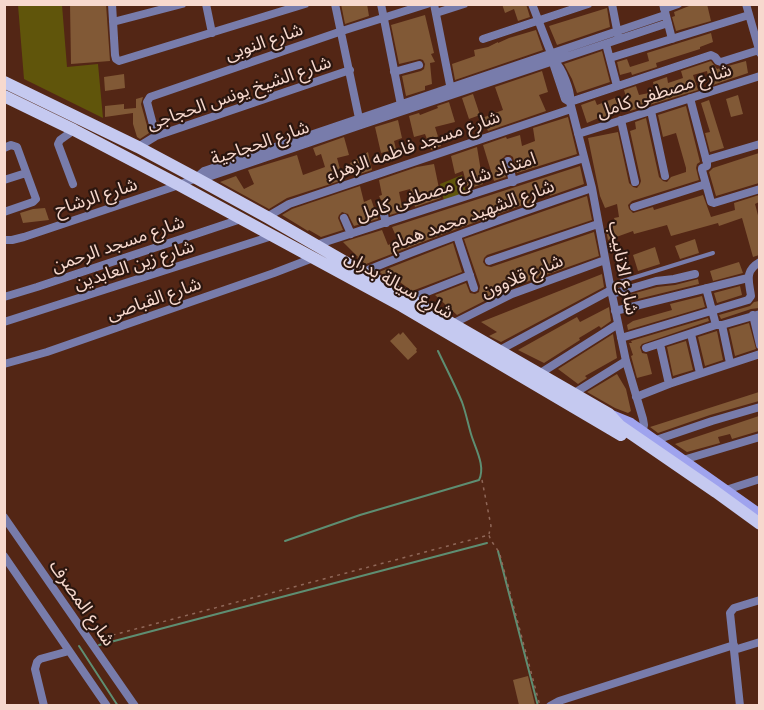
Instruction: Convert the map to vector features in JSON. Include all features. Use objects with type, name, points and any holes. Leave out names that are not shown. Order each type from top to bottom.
[{"type":"main road","name":"شارع سيالة بدران","points":[[4,82],[196,178],[498,351],[515,366],[539,374],[609,414],[620,426],[641,435],[759,524]]},
{"type":"main road","name":"شارع سيالة بدران","points":[[4,96],[179,185],[515,366],[612,429],[759,531]]},
{"type":"street","points":[[112,4],[115,55],[119,61],[305,4]]},
{"type":"street","points":[[113,22],[182,4]]},
{"type":"street","points":[[206,4],[212,33]]},
{"type":"street","points":[[335,4],[360,122]]},
{"type":"street","points":[[381,4],[401,105]]},
{"type":"street","name":"شارع النوبى","points":[[156,136],[147,102],[150,97],[427,4]]},
{"type":"street","points":[[434,4],[452,91]]},
{"type":"street","points":[[436,14],[464,4]]},
{"type":"street","name":"شارع الانابيب","points":[[532,4],[570,94],[592,188],[626,361],[643,419],[641,435]]},
{"type":"street","points":[[483,39],[588,4]]},
{"type":"street","points":[[612,4],[618,35]]},
{"type":"street","name":"شارع الحجاجية","points":[[196,178],[208,177],[360,122],[618,35],[665,13],[678,4]]},
{"type":"street","points":[[746,4],[759,52]]},
{"type":"street","points":[[665,13],[672,39]]},
{"type":"street","points":[[610,58],[749,15]]},
{"type":"street","name":"شارع الحجاجية","points":[[553,57],[606,44],[618,35]]},
{"type":"street","points":[[606,44],[617,86]]},
{"type":"street","name":"شارع مسجد فاطمه الزهراء","points":[[267,217],[289,204],[571,106],[617,86],[711,55],[721,62],[759,52]]},
{"type":"street","points":[[394,72],[419,65]]},
{"type":"street","name":"شارع الشيخ يونس الحجاجى","points":[[138,147],[156,136],[350,70]]},
{"type":"street","name":"شارع مصطفى كامل","points":[[578,134],[759,76]]},
{"type":"street","name":"شارع الحجاجية","points":[[360,122],[401,105],[452,91]]},
{"type":"street","points":[[690,98],[706,160],[707,166],[702,169],[712,203],[759,189]]},
{"type":"street","points":[[651,111],[665,176]]},
{"type":"street","points":[[621,120],[635,182]]},
{"type":"street","points":[[73,184],[58,144],[74,130]]},
{"type":"street","points":[[706,160],[759,144]]},
{"type":"street","points":[[4,148],[11,145],[17,147],[36,199],[4,212]]},
{"type":"street","name":"امتداد شارع مصطفى كامل","points":[[316,245],[584,158]]},
{"type":"street","points":[[508,161],[513,182]]},
{"type":"street","points":[[4,180],[26,173]]},
{"type":"street","name":"شارع الرشاح","points":[[4,240],[24,237],[196,178]]},
{"type":"street","points":[[634,207],[706,184]]},
{"type":"street","name":"شارع الشهيد محمد همام","points":[[363,272],[592,188]]},
{"type":"street","points":[[382,206],[386,222]]},
{"type":"street","points":[[344,218],[351,234]]},
{"type":"street","name":"شارع مسجد الرحمن","points":[[4,297],[37,288],[240,219]]},
{"type":"street","points":[[489,261],[598,224]]},
{"type":"street","name":"شارع زين العابدين","points":[[4,322],[272,236]]},
{"type":"street","points":[[457,236],[474,288]]},
{"type":"street","name":"شارع القباصى","points":[[4,364],[47,352],[313,258]]},
{"type":"street","name":"شارع قلاوون","points":[[452,324],[512,294],[605,260]]},
{"type":"street","points":[[621,338],[748,300],[751,294],[748,278],[750,270],[759,262]]},
{"type":"street","points":[[498,351],[611,290],[695,274]]},
{"type":"street","points":[[409,299],[470,275]]},
{"type":"street","points":[[615,311],[748,278]]},
{"type":"street","points":[[706,288],[730,363]]},
{"type":"street","points":[[646,348],[756,315],[759,345]]},
{"type":"street","points":[[539,374],[618,324]]},
{"type":"street","points":[[691,334],[700,374]]},
{"type":"street","points":[[660,344],[669,384]]},
{"type":"street","points":[[636,397],[759,354]]},
{"type":"street","points":[[573,394],[626,361]]},
{"type":"street","points":[[656,441],[759,406]]},
{"type":"street","name":"شارع سيالة بدران","points":[[641,435],[656,441],[759,514]]},
{"type":"street","points":[[683,460],[759,437]]},
{"type":"street","points":[[726,490],[759,479]]},
{"type":"street","name":"شارع المصرف","points":[[4,517],[135,705]]},
{"type":"street","name":"شارع المصرف","points":[[4,556],[107,705]]},
{"type":"street","points":[[740,705],[730,613],[734,608],[759,600]]},
{"type":"street","points":[[550,705],[734,647],[759,642]]},
{"type":"street","points":[[44,705],[35,669],[37,662],[40,659],[69,651]]},
{"type":"lane","points":[[611,290],[713,253]]},
{"type":"path","points":[[482,480],[491,543],[500,555],[540,705]]},
{"type":"path","points":[[91,641],[489,535]]},
{"type":"shaded area","points":[[18,5],[62,5],[67,67],[98,64],[103,118],[24,79]]},
{"type":"shaded area","points":[[462,175],[466,193],[444,201],[440,184]]},
{"type":"building","points":[[70,4],[106,4],[110,61],[71,64]]},
{"type":"building","points":[[341,4],[367,4],[369,16],[345,24]]},
{"type":"building","points":[[502,4],[526,4],[530,17],[518,21],[514,9],[505,13]]},
{"type":"building","points":[[694,4],[707,4],[711,21],[676,31],[672,17],[675,16],[674,12]]},
{"type":"building","points":[[607,8],[610,27],[557,45],[549,26]]},
{"type":"building","points":[[425,15],[434,53],[431,54],[435,62],[430,63],[432,84],[425,86],[425,90],[406,96],[402,76],[421,71],[425,64],[420,59],[399,64],[391,25]]},
{"type":"building","points":[[536,30],[543,50],[455,80],[452,64],[475,56],[474,50]]},
{"type":"building","points":[[711,33],[713,42],[700,49],[656,63],[657,67],[632,75],[631,72],[620,75],[617,62],[627,59],[630,67],[649,61],[647,53]]},
{"type":"building","points":[[602,51],[610,82],[577,93],[564,64]]},
{"type":"building","points":[[711,61],[717,69],[746,61],[748,73],[710,86],[707,71],[693,75],[698,90],[630,111],[624,90],[636,86],[639,95],[655,91],[653,82],[667,77],[668,83],[683,78],[681,71]]},
{"type":"building","points":[[542,71],[548,92],[539,95],[546,111],[488,131],[482,118],[503,110],[495,87]]},
{"type":"building","points":[[124,74],[125,88],[105,91],[104,77]]},
{"type":"building","points":[[473,94],[480,115],[469,119],[462,98]]},
{"type":"building","points":[[738,95],[743,114],[731,117],[726,99]]},
{"type":"building","points":[[143,97],[141,104],[149,133],[140,139],[137,137],[133,124],[133,113],[105,117],[105,106],[124,104],[124,109],[136,108],[136,99]]},
{"type":"building","points":[[615,98],[621,112],[587,123],[581,105],[595,100],[597,105]]},
{"type":"building","points":[[709,100],[724,148],[710,152],[705,133],[710,132],[701,103]]},
{"type":"building","points":[[449,102],[455,122],[435,127],[441,146],[431,150],[425,134],[414,137],[409,116],[419,113],[420,115]]},
{"type":"building","points":[[686,106],[700,162],[696,168],[699,180],[632,201],[628,205],[629,209],[633,213],[653,207],[654,210],[703,195],[711,217],[735,210],[734,203],[759,195],[759,202],[755,204],[759,219],[759,255],[753,257],[742,218],[719,226],[718,223],[671,236],[667,225],[634,234],[633,231],[608,240],[606,230],[608,226],[616,224],[614,218],[619,217],[617,204],[605,208],[600,196],[588,138],[618,132],[629,183],[637,188],[641,181],[630,131],[636,129],[635,122],[646,118],[659,177],[667,182],[671,177],[686,172],[686,168],[676,133],[663,137],[658,115]]},
{"type":"building","points":[[568,117],[577,154],[517,173],[513,157],[506,155],[502,162],[506,177],[494,181],[483,145],[520,135],[522,146],[535,141],[533,128]]},
{"type":"building","points":[[398,120],[402,138],[394,141],[396,149],[381,153],[375,127]]},
{"type":"building","points":[[344,137],[349,155],[337,158],[343,180],[287,198],[269,209],[220,182],[236,176],[244,189],[254,184],[248,170],[297,155],[303,175],[325,167],[321,154],[316,156],[313,148]]},
{"type":"building","points":[[477,147],[483,184],[468,189],[463,171],[455,174],[451,156]]},
{"type":"building","points":[[368,152],[372,170],[354,176],[350,163]]},
{"type":"building","points":[[759,153],[759,183],[716,196],[709,172],[713,168]]},
{"type":"building","points":[[434,164],[441,198],[415,207],[410,189],[399,192],[403,211],[390,215],[387,202],[381,200],[379,196],[382,195],[379,180],[417,167]]},
{"type":"building","points":[[580,166],[584,184],[550,196],[547,189],[529,195],[531,202],[366,264],[357,258],[343,242],[382,230],[388,245],[398,241],[392,227]]},
{"type":"building","points":[[360,186],[364,202],[371,199],[378,219],[354,226],[348,214],[342,212],[338,218],[343,230],[321,237],[282,215],[292,209]]},
{"type":"building","points":[[587,196],[592,220],[487,255],[483,262],[486,266],[491,267],[594,232],[599,256],[515,286],[514,282],[498,284],[502,292],[457,315],[435,295],[466,283],[470,293],[479,292],[480,286],[464,239]]},
{"type":"building","points":[[45,208],[49,220],[23,223],[20,213]]},
{"type":"building","points":[[695,239],[699,253],[680,259],[675,246]]},
{"type":"building","points":[[453,243],[462,272],[412,291],[397,280],[394,281],[379,272]]},
{"type":"building","points":[[655,247],[660,264],[638,271],[633,255]]},
{"type":"building","points":[[739,262],[743,273],[713,281],[710,271]]},
{"type":"building","points":[[602,274],[604,287],[501,342],[489,336],[497,332],[481,322]]},
{"type":"building","points":[[698,279],[699,284],[630,301],[628,295],[657,287]]},
{"type":"building","points":[[740,286],[742,295],[717,303],[714,293]]},
{"type":"building","points":[[702,296],[705,307],[628,330],[627,325],[633,321],[672,310],[670,304]]},
{"type":"building","points":[[759,301],[759,308],[721,319],[719,315],[750,306]]},
{"type":"building","points":[[609,307],[611,321],[579,338],[580,340],[544,363],[518,350],[577,317],[580,322]]},
{"type":"building","points":[[708,318],[709,321],[642,344],[640,347],[642,353],[647,354],[652,374],[637,378],[631,356],[633,355],[629,343],[632,343],[631,341]]},
{"type":"building","points":[[749,323],[756,349],[735,356],[729,329]]},
{"type":"building","points":[[717,331],[723,360],[705,366],[698,337]]},
{"type":"building","points":[[403,332],[417,349],[417,352],[408,360],[390,341]]},
{"type":"building","points":[[613,334],[617,358],[585,376],[587,378],[578,384],[558,369]]},
{"type":"building","points":[[686,341],[693,370],[673,376],[667,347]]},
{"type":"building","points":[[617,374],[626,389],[631,411],[628,413],[587,392]]},
{"type":"building","points":[[759,392],[759,401],[658,433],[650,427]]},
{"type":"building","points":[[759,416],[759,431],[732,439],[730,434],[718,437],[720,443],[687,452],[675,444]]},
{"type":"building","points":[[528,676],[535,705],[519,705],[513,680]]},
{"type":"waterway","points":[[285,541],[360,515],[479,480],[481,463],[463,406],[438,351]]},
{"type":"waterway","points":[[99,645],[487,543]]},
{"type":"waterway","points":[[498,551],[538,706]]},
{"type":"waterway","points":[[79,646],[118,706]]}]
